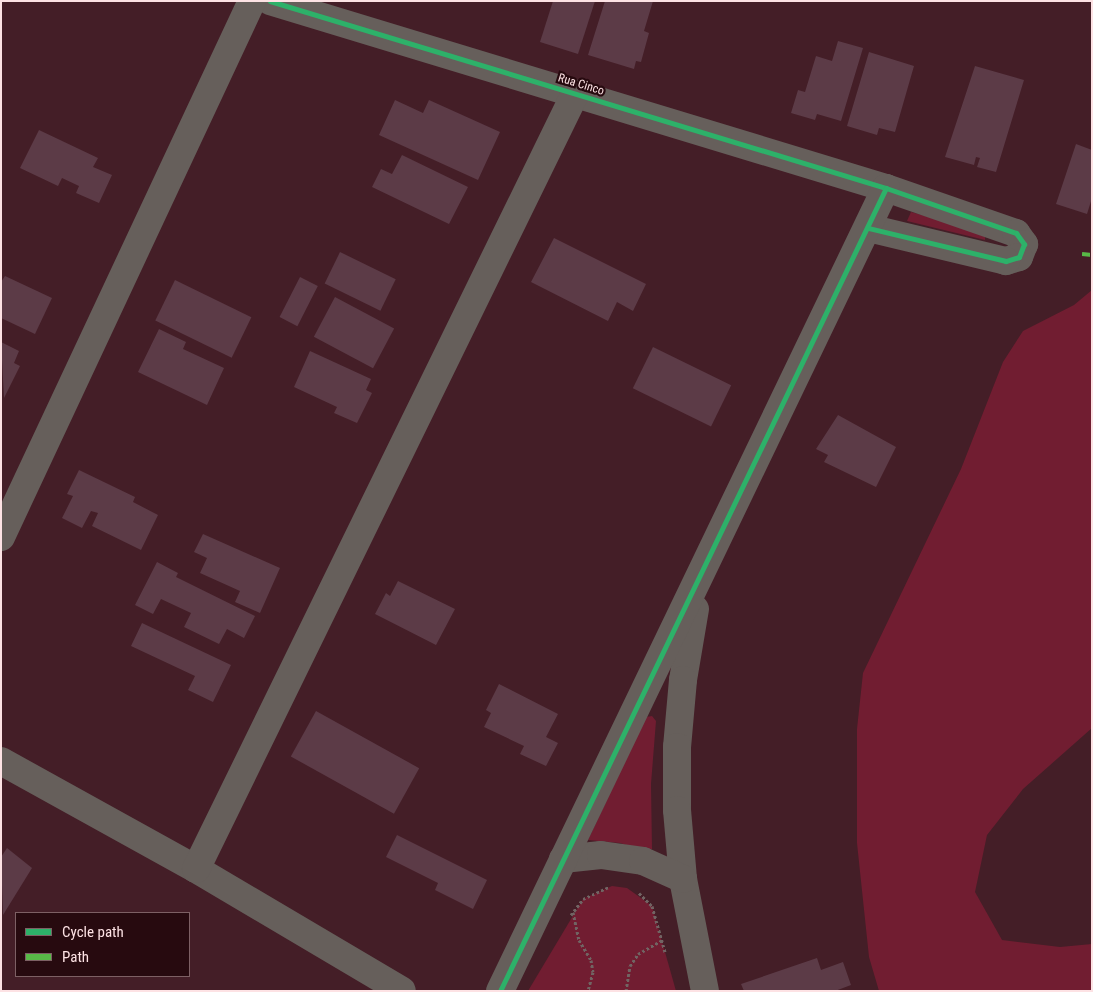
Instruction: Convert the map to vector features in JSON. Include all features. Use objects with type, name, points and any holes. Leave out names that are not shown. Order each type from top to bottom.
[{"type":"street","points":[[1,537],[252,1]]},
{"type":"street","name":"Rua Cinco","points":[[270,1],[886,188],[1016,233],[1024,244],[1022,254],[1006,261],[869,228]]},
{"type":"street","points":[[196,869],[575,94]]},
{"type":"street","points":[[500,991],[869,228],[886,188]]},
{"type":"street","points":[[701,576],[683,680],[677,747],[683,878],[705,991]]},
{"type":"street","points":[[1,761],[196,869],[402,991]]},
{"type":"street","points":[[563,859],[601,856],[642,861],[683,878]]},
{"type":"path","points":[[588,991],[593,972],[591,960],[579,940],[573,911],[596,890],[619,887]]},
{"type":"path","points":[[634,891],[652,906],[667,957]]},
{"type":"path","points":[[626,991],[626,980],[634,960],[662,940]]},
{"type":"shaded area","points":[[911,212],[985,232],[985,240],[907,221]]},
{"type":"shaded area","points":[[1092,290],[1092,728],[1023,789],[987,835],[975,892],[1002,940],[1060,947],[1092,944],[1092,991],[879,991],[869,957],[857,843],[857,729],[863,673],[961,469],[1003,362],[1023,331],[1074,305]]},
{"type":"shaded area","points":[[652,716],[656,721],[651,784],[652,849],[645,851],[620,843],[588,840],[646,717]]},
{"type":"shaded area","points":[[612,886],[627,888],[652,906],[676,991],[528,991],[583,899]]},
{"type":"building","points":[[553,1],[595,1],[578,54],[540,42]]},
{"type":"building","points":[[605,1],[653,1],[644,31],[649,33],[641,62],[636,61],[634,69],[588,55]]},
{"type":"building","points":[[838,41],[863,48],[841,121],[817,114],[815,120],[791,113],[798,90],[805,92],[816,56],[832,61]]},
{"type":"building","points":[[869,52],[914,66],[895,132],[879,128],[877,135],[847,126]]},
{"type":"building","points":[[975,66],[1024,80],[996,172],[977,167],[980,158],[976,157],[974,165],[945,157]]},
{"type":"building","points":[[395,100],[423,113],[429,100],[500,132],[478,180],[379,135]]},
{"type":"building","points":[[39,130],[98,158],[93,167],[112,175],[99,203],[76,193],[79,186],[62,178],[58,186],[20,168]]},
{"type":"building","points":[[1076,144],[1092,150],[1092,198],[1087,214],[1056,204]]},
{"type":"building","points":[[402,155],[468,187],[449,224],[372,187],[381,169],[392,174]]},
{"type":"building","points":[[554,238],[646,284],[633,311],[617,302],[608,321],[531,282]]},
{"type":"building","points":[[340,252],[396,279],[380,311],[325,283]]},
{"type":"building","points":[[5,276],[52,298],[35,334],[1,318],[1,282]]},
{"type":"building","points":[[300,277],[318,286],[297,326],[280,317]]},
{"type":"building","points":[[175,280],[251,317],[232,358],[155,320]]},
{"type":"building","points":[[335,297],[394,328],[373,368],[314,337]]},
{"type":"building","points":[[159,329],[186,342],[183,349],[224,368],[207,405],[138,372]]},
{"type":"building","points":[[1,342],[19,351],[14,363],[20,366],[4,398]]},
{"type":"building","points":[[653,347],[731,385],[711,426],[633,388]]},
{"type":"building","points":[[310,351],[371,379],[366,390],[372,393],[357,423],[334,413],[337,407],[294,387]]},
{"type":"building","points":[[838,415],[896,447],[876,487],[824,462],[828,455],[816,449]]},
{"type":"building","points":[[79,470],[135,497],[133,502],[158,515],[141,550],[92,526],[98,513],[91,511],[82,528],[62,518],[73,496],[67,494]]},
{"type":"building","points":[[203,534],[280,568],[260,613],[235,602],[240,591],[200,573],[207,558],[194,552]]},
{"type":"building","points":[[157,562],[178,573],[176,577],[255,616],[244,638],[227,629],[219,644],[184,627],[191,613],[161,599],[153,614],[135,605]]},
{"type":"building","points":[[398,581],[455,609],[436,645],[375,614],[386,593],[390,596]]},
{"type":"building","points":[[142,623],[231,665],[213,702],[188,690],[195,676],[131,646]]},
{"type":"building","points":[[499,684],[558,714],[546,737],[558,743],[546,766],[520,754],[524,746],[484,727],[491,713],[486,710]]},
{"type":"building","points":[[316,711],[419,768],[394,814],[291,756]]},
{"type":"building","points":[[397,835],[487,880],[473,909],[435,890],[438,883],[386,857]]},
{"type":"building","points":[[7,848],[32,868],[3,915],[1,857]]},
{"type":"building","points":[[817,958],[821,970],[843,962],[851,985],[835,991],[744,991],[741,984]]},
{"type":"marked path","points":[[1082,254],[1092,255]]},
{"type":"cycle path","points":[[270,1],[886,188],[1016,233],[1024,244],[1019,257],[1006,261],[869,228]]},
{"type":"cycle path","points":[[500,991],[886,188]]}]
